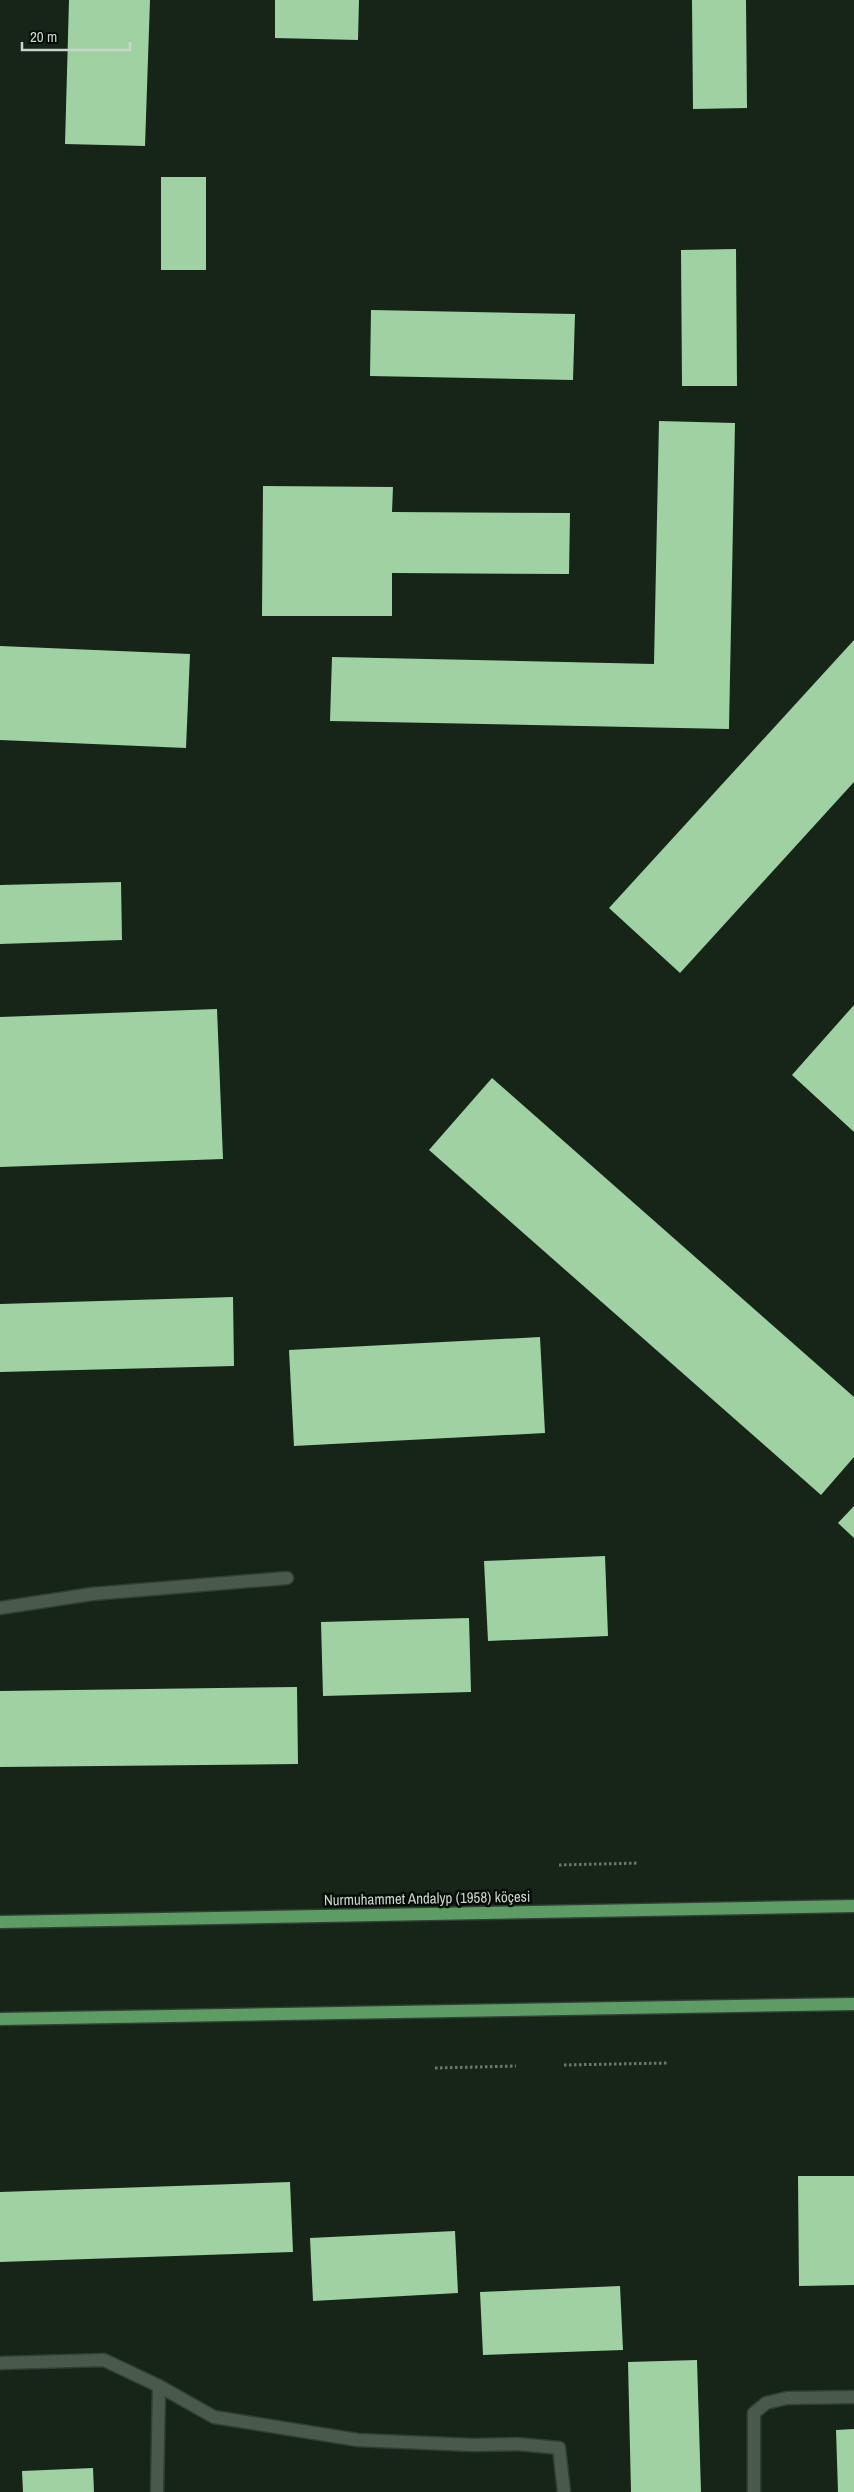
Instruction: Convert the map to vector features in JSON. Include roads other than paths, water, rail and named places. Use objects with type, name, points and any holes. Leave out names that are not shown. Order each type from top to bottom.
[{"type":"main road","name":"Nurmuhammet Andalyp (1958) köçesi","points":[[0,1922],[854,1906]]},
{"type":"main road","points":[[0,2019],[854,2004]]},
{"type":"lane","points":[[0,1608],[92,1594],[287,1578]]},
{"type":"lane","points":[[0,2363],[104,2360],[159,2386],[214,2417],[358,2440],[472,2445],[517,2444],[559,2448],[564,2492]]},
{"type":"lane","points":[[157,2492],[159,2386]]},
{"type":"lane","points":[[754,2492],[754,2413],[766,2403],[787,2398],[854,2398]]}]
